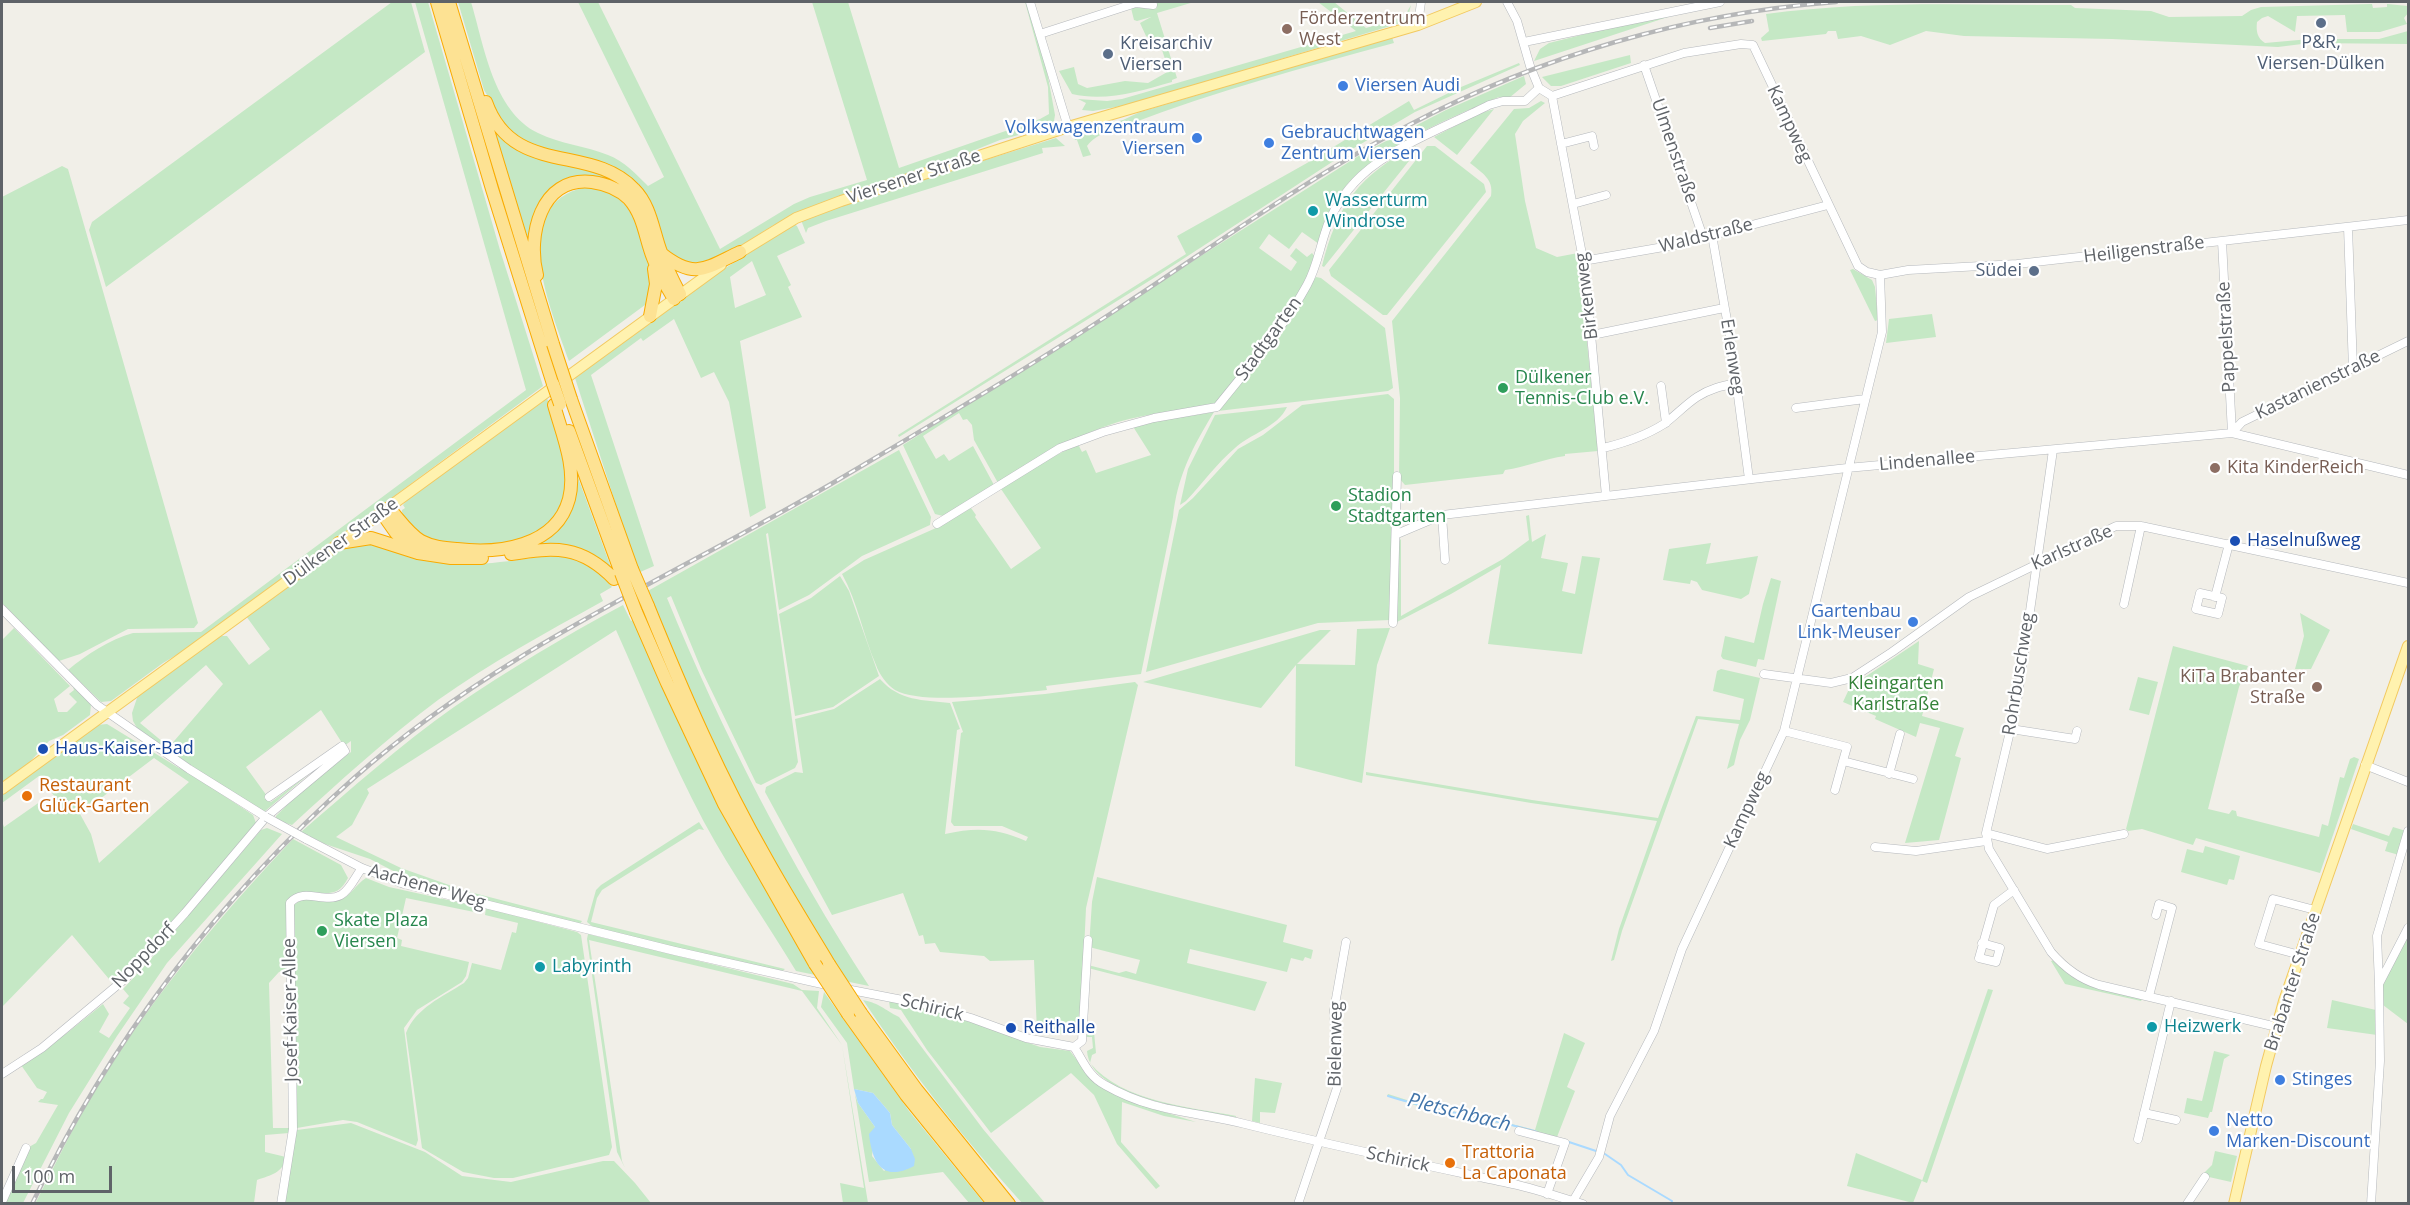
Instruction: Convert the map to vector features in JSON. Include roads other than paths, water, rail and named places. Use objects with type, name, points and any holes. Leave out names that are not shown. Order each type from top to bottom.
[{"type":"highway","points":[[437,2],[547,346],[553,384],[622,573],[765,857],[829,964],[861,1013],[917,1090],[1009,1203]]},
{"type":"highway","points":[[386,510],[421,541],[443,548],[471,551],[509,547],[525,543],[547,532],[564,514],[571,487],[561,403],[547,346],[448,2]]},
{"type":"highway","points":[[466,60],[495,123],[516,143],[550,156],[600,169],[620,178],[634,189],[645,204],[657,256],[656,284],[650,316]]},
{"type":"highway","points":[[547,346],[551,322],[536,270],[533,246],[538,218],[551,196],[572,184],[587,181],[603,183],[628,198],[637,211],[677,297]]},
{"type":"highway","points":[[657,256],[690,270],[702,268],[740,252]]},
{"type":"highway","points":[[386,510],[396,533],[418,553]]},
{"type":"highway","points":[[339,543],[371,538],[418,553],[468,559],[533,551],[568,550],[622,573],[642,609],[671,693],[724,804],[815,964],[906,1095],[994,1203]]},
{"type":"main road","name":"Viersener Straße","points":[[677,297],[779,226],[819,208],[1068,128],[1418,25],[1476,2]]},
{"type":"main road","name":"Dülkener Straße","points":[[2,789],[677,297]]},
{"type":"main road","name":"Brabanter Straße","points":[[2234,1203],[2277,1027],[2365,765],[2409,646]]},
{"type":"street","points":[[1030,2],[1068,128]]},
{"type":"street","points":[[1418,25],[1421,2]]},
{"type":"street","points":[[1507,2],[1517,21],[1539,88],[1552,96]]},
{"type":"street","points":[[1524,42],[1720,2]]},
{"type":"street","points":[[1040,34],[1136,3],[1153,5]]},
{"type":"street","name":"Kampweg","points":[[1552,96],[1684,53],[1741,44],[1753,45],[1858,266],[1867,272],[1880,274],[1882,332],[1785,731],[1682,949],[1654,1031],[1610,1116],[1599,1157],[1573,1201]]},
{"type":"street","name":"Ulmenstraße","points":[[1644,65],[1703,237]]},
{"type":"street","name":"Stadtgarten","points":[[937,524],[1060,448],[1103,432],[1154,418],[1217,407],[1288,316],[1314,272],[1325,231],[1333,214],[1349,188],[1362,174],[1395,152],[1489,105],[1503,101],[1525,101],[1539,88]]},
{"type":"street","name":"Birkenweg","points":[[1552,96],[1583,261],[1606,496]]},
{"type":"street","points":[[1561,144],[1592,136],[1594,146]]},
{"type":"street","points":[[1573,204],[1606,195]]},
{"type":"street","name":"Waldstraße","points":[[1583,261],[1622,255],[1712,235],[1828,205]]},
{"type":"street","name":"Heiligenstraße","points":[[1880,274],[1908,270],[2038,262],[2409,220]]},
{"type":"street","points":[[2348,227],[2353,369]]},
{"type":"street","name":"Erlenweg","points":[[1712,235],[1725,308],[1749,479]]},
{"type":"street","name":"Pappelstraße","points":[[2222,241],[2232,433]]},
{"type":"street","points":[[1592,335],[1725,308]]},
{"type":"street","name":"Kastanienstraße","points":[[2232,433],[2242,422],[2409,341]]},
{"type":"street","points":[[1603,448],[1625,443],[1666,423],[1696,398],[1715,388],[1736,383]]},
{"type":"street","points":[[1661,386],[1666,423]]},
{"type":"street","points":[[1796,408],[1865,399]]},
{"type":"street","name":"Lindenallee","points":[[1397,534],[1442,515],[1848,468],[2232,433],[2409,475]]},
{"type":"street","name":"Rohrbuschweg","points":[[1986,837],[2011,729],[2052,450]]},
{"type":"street","points":[[1393,623],[1397,476]]},
{"type":"street","points":[[1442,515],[1445,560]]},
{"type":"street","name":"Karlstraße","points":[[1764,674],[1798,680],[1831,682],[1852,678],[1969,597],[2116,526],[2141,526],[2409,584]]},
{"type":"street","points":[[2124,604],[2141,526]]},
{"type":"street","points":[[2215,597],[2229,544]]},
{"type":"street","name":"Aachener Weg","points":[[2,609],[107,712],[189,769],[266,817],[362,868],[404,884],[483,904],[822,984]]},
{"type":"street","points":[[2011,729],[2075,739],[2077,731]]},
{"type":"street","points":[[1785,731],[1847,747],[1835,790]]},
{"type":"street","points":[[1890,774],[1900,734]]},
{"type":"street","name":"Noppdorf","points":[[2,1074],[42,1048],[126,978],[185,913],[266,817],[345,751],[342,746],[270,797]]},
{"type":"street","points":[[1843,761],[1913,779]]},
{"type":"street","points":[[2365,765],[2409,782]]},
{"type":"street","points":[[2371,1203],[2380,1061],[2377,936],[2409,831]]},
{"type":"street","points":[[1875,847],[1916,851],[1986,837],[2047,849],[2124,834]]},
{"type":"street","points":[[1986,837],[1989,849],[2051,951],[2070,971],[2092,983],[2277,1027]]},
{"type":"street","name":"Josef-Kaiser-Allee","points":[[280,1203],[293,1129],[290,903],[304,895],[329,898],[341,895],[362,868]]},
{"type":"street","points":[[1982,943],[1994,904],[2014,890]]},
{"type":"street","points":[[2300,955],[2259,944],[2273,899],[2315,910]]},
{"type":"street","points":[[2149,996],[2172,908],[2159,904],[2156,915]]},
{"type":"street","points":[[2379,984],[2409,928]]},
{"type":"street","points":[[1074,1047],[1082,1041],[1088,940]]},
{"type":"street","name":"Bielenweg","points":[[1317,1143],[1322,1137],[1337,1088],[1334,1010],[1346,942]]},
{"type":"street","name":"Schirick","points":[[822,984],[923,1004],[1026,1038],[1074,1047],[1083,1065],[1096,1079],[1146,1104],[1162,1109],[1242,1123],[1317,1143],[1510,1183],[1583,1203]]},
{"type":"street","points":[[2138,1139],[2171,1001]]},
{"type":"street","points":[[2144,1113],[2176,1120]]},
{"type":"street","points":[[1519,1131],[1565,1143],[1547,1194]]},
{"type":"street","points":[[1298,1203],[1317,1143]]},
{"type":"street","points":[[2,1202],[26,1148]]},
{"type":"street","points":[[2187,1203],[2205,1177]]},
{"type":"water","points":[[854,1089],[873,1093],[890,1113],[892,1125],[911,1149],[915,1159],[914,1166],[903,1171],[886,1171],[876,1161],[869,1134],[875,1127],[858,1103]]},
{"type":"waterway","name":"Pletschbach","points":[[1388,1096],[1537,1132]]},
{"type":"waterway","name":"Pletschbach","points":[[1569,1142],[1596,1151]]},
{"type":"waterway","name":"Pletschbach","points":[[1605,1154],[1621,1165],[1628,1175],[1672,1201],[1671,1204]]},
{"type":"railway","points":[[32,1204],[96,1086],[133,1029],[213,923],[258,872],[354,778],[411,731],[470,689],[594,614],[785,510],[953,412],[1091,326],[1300,188],[1409,125],[1510,78],[1616,42],[1725,16],[1836,2]]},
{"type":"railway","points":[[1710,28],[1752,21]]},
{"type":"place","name":"P&R, Viersen-Dülken","points":[[2321,23]]},
{"type":"place","name":"Förderzentrum West","points":[[1287,29]]},
{"type":"place","name":"Kreisarchiv Viersen","points":[[1108,54]]},
{"type":"place","name":"Viersen Audi","points":[[1343,86]]},
{"type":"place","name":"Volkswagenzentraum Viersen","points":[[1197,138]]},
{"type":"place","name":"Gebrauchtwagen Zentrum Viersen","points":[[1269,143]]},
{"type":"place","name":"Wasserturm Windrose","points":[[1313,211]]},
{"type":"place","name":"Südei","points":[[2034,271]]},
{"type":"place","name":"Dülkener Tennis-Club e.V.","points":[[1503,388]]},
{"type":"place","name":"Kita KinderReich","points":[[2215,468]]},
{"type":"place","name":"Stadion Stadtgarten","points":[[1336,506]]},
{"type":"place","name":"Haselnußweg","points":[[2235,541]]},
{"type":"place","name":"Gartenbau Link-Meuser","points":[[1913,622]]},
{"type":"place","name":"KiTa Brabanter Straße","points":[[2317,687]]},
{"type":"place","name":"Haus-Kaiser-Bad","points":[[43,749]]},
{"type":"place","name":"Restaurant Glück-Garten","points":[[27,796]]},
{"type":"place","name":"Skate Plaza Viersen","points":[[322,931]]},
{"type":"place","name":"Labyrinth","points":[[540,967]]},
{"type":"place","name":"Heizwerk","points":[[2152,1027]]},
{"type":"place","name":"Reithalle","points":[[1011,1028]]},
{"type":"place","name":"Stinges","points":[[2280,1080]]},
{"type":"place","name":"Netto Marken-Discount","points":[[2214,1131]]},
{"type":"place","name":"Trattoria La Caponata","points":[[1450,1163]]},
{"type":"park label","name":"Kleingarten Karlstraße","points":[[1896,694]]}]
